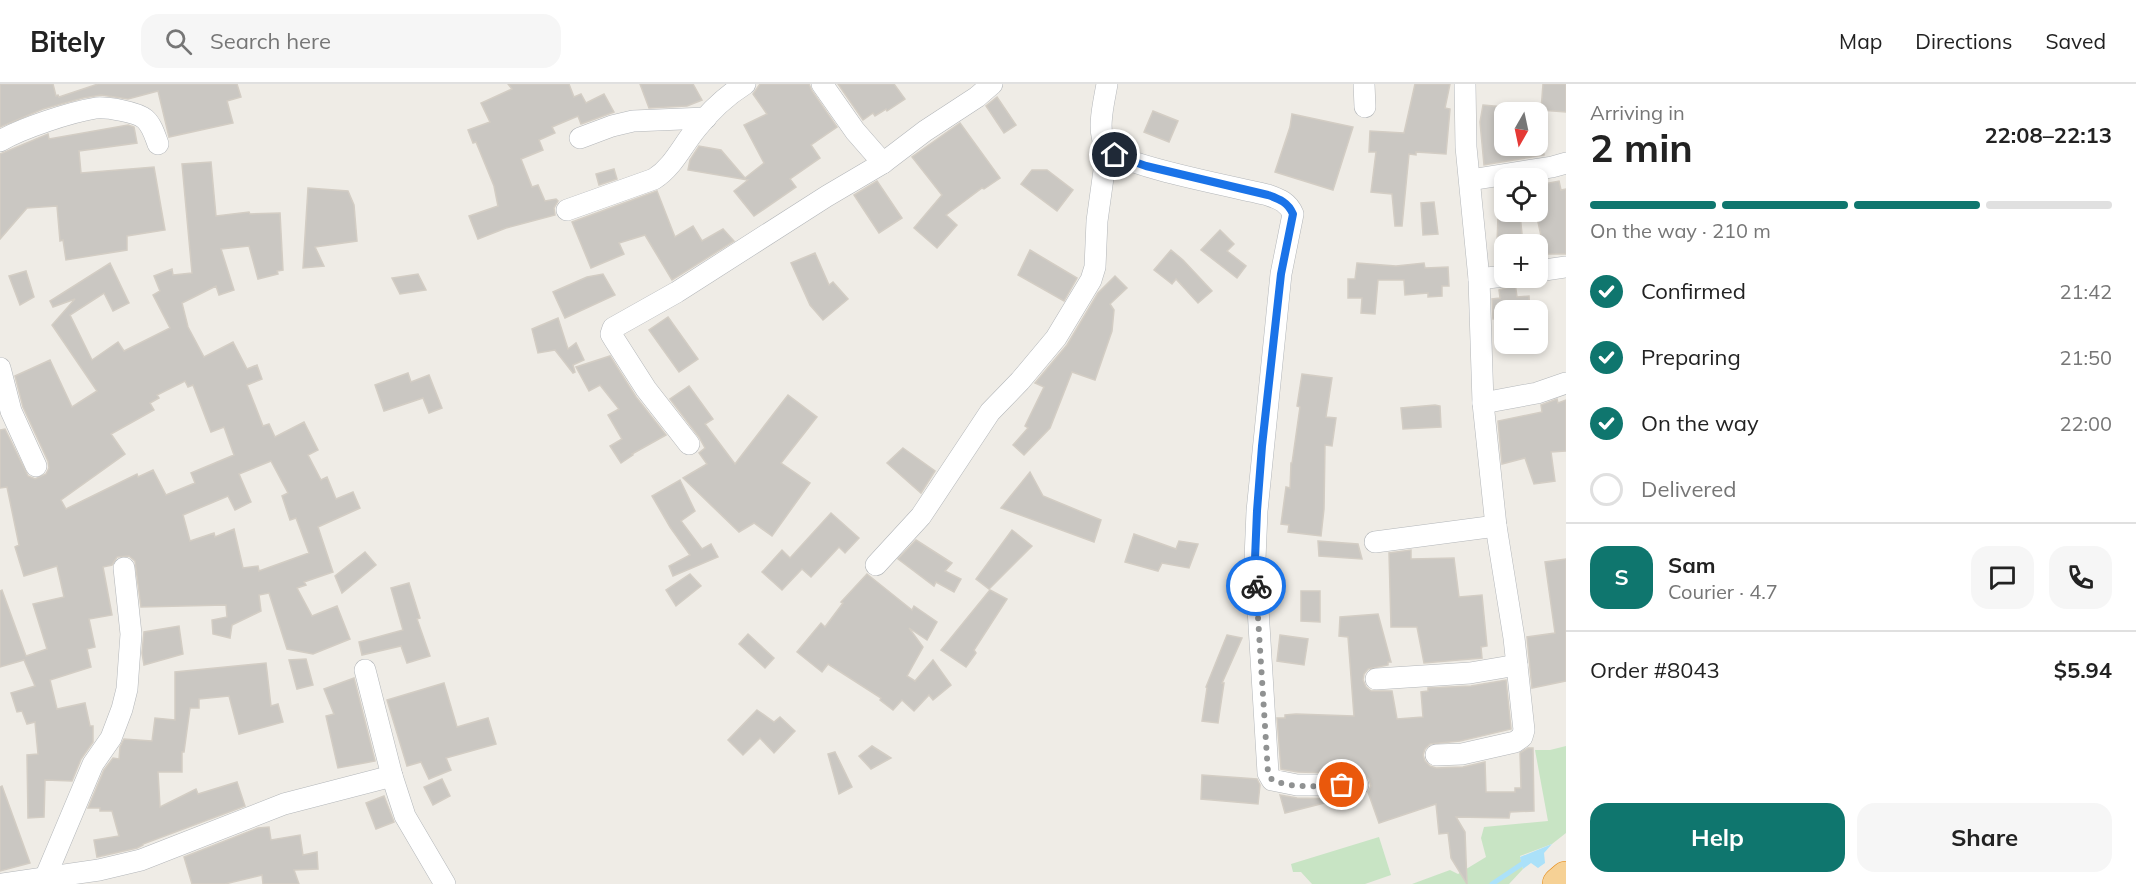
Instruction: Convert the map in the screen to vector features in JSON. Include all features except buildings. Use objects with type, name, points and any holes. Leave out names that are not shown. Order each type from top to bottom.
[{"type":"highway","points":[[1558,884],[1566,878]]},
{"type":"street","points":[[567,210],[654,179],[665,172],[706,118],[717,106],[745,84]]},
{"type":"street","points":[[822,84],[855,131],[883,163]]},
{"type":"street","points":[[690,444],[646,389],[611,334],[613,328],[677,292],[883,163],[925,131],[978,97],[992,84]]},
{"type":"street","points":[[876,565],[921,516],[990,412],[1056,338],[1091,280],[1095,267],[1097,221],[1107,149],[1101,128],[1107,84]]},
{"type":"street","points":[[1364,84],[1365,106]]},
{"type":"street","points":[[1436,754],[1462,754],[1515,742],[1522,737],[1524,721],[1496,526],[1483,403],[1479,279],[1466,147],[1464,84]]},
{"type":"street","points":[[0,141],[44,123],[98,108],[141,116],[149,123],[158,144]]},
{"type":"street","points":[[580,138],[633,121],[706,118]]},
{"type":"street","points":[[1107,149],[1125,160],[1268,195],[1283,201],[1290,207],[1293,221],[1281,274],[1257,511],[1255,559],[1268,773],[1272,780],[1297,786],[1358,784]]},
{"type":"street","points":[[1470,180],[1566,163]]},
{"type":"street","points":[[1548,270],[1566,267]]},
{"type":"street","points":[[1479,279],[1494,277]]},
{"type":"street","points":[[0,368],[11,411],[36,466]]},
{"type":"street","points":[[1483,403],[1538,393],[1566,382]]},
{"type":"street","points":[[1375,542],[1496,526]]},
{"type":"street","points":[[46,881],[93,764],[111,738],[127,689],[131,634],[124,568]]},
{"type":"street","points":[[1376,679],[1470,673],[1517,665]]},
{"type":"street","points":[[365,670],[392,776],[405,816],[445,884]]},
{"type":"street","points":[[3,884],[46,881],[141,860],[284,804],[392,776]]},
{"type":"green space","points":[[1566,746],[1566,833],[1552,844],[1520,856],[1523,869],[1509,884],[1412,884],[1450,870],[1458,874],[1486,857],[1481,838],[1484,827],[1548,821],[1535,750],[1550,750]]},
{"type":"green space","points":[[1379,837],[1391,875],[1365,884],[1312,884],[1301,872],[1293,872],[1291,864]]},
{"type":"water","points":[[1552,844],[1544,853],[1545,863],[1538,868],[1531,863],[1523,869],[1520,857]]},
{"type":"waterway","points":[[1492,884],[1528,860]]},
{"type":"way so far","points":[[1256,586],[1268,773],[1272,780],[1279,783],[1308,786],[1342,785]]},
{"type":"route","points":[[1115,155],[1146,166],[1268,195],[1283,201],[1290,207],[1293,214],[1281,274],[1262,446],[1257,511],[1256,586]]}]
